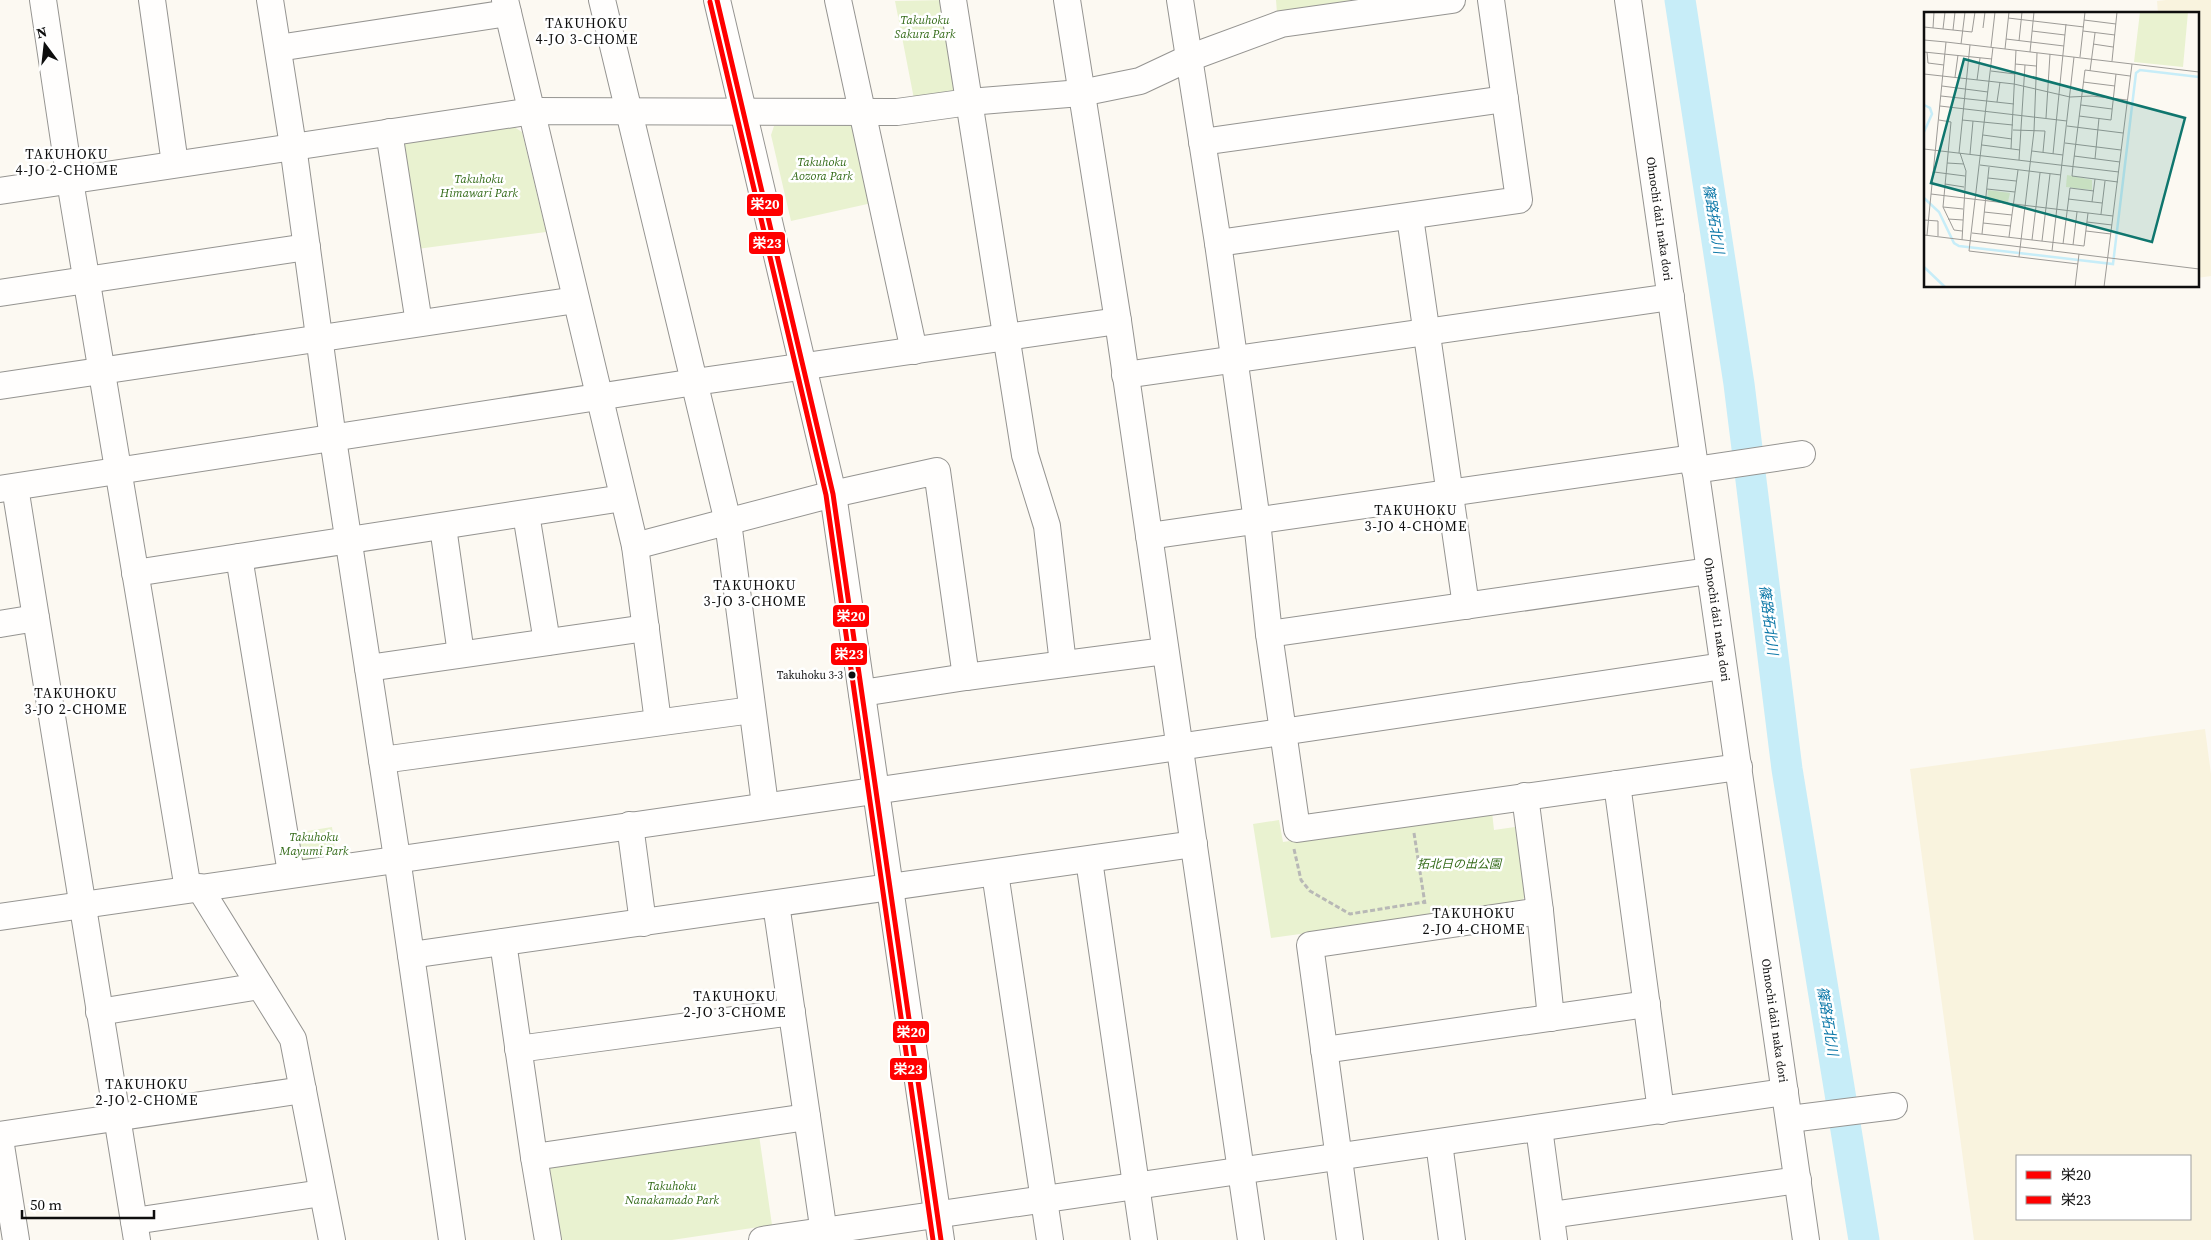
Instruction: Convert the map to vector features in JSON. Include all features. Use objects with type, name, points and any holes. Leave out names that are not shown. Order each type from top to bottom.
[{"type":"street","points":[[43,0],[70,181],[135,573],[193,888],[260,986],[293,1039],[332,1240]]},
{"type":"street","points":[[152,0],[176,164]]},
{"type":"street","points":[[270,0],[293,146],[333,439],[397,858],[452,1240]]},
{"type":"street","points":[[602,0],[728,522],[765,805]]},
{"type":"street","points":[[717,0],[833,494],[941,1240]]},
{"type":"street","points":[[838,0],[914,351]]},
{"type":"street","points":[[953,0],[1025,455],[1047,526],[1064,664]]},
{"type":"street","points":[[1067,0],[1118,321],[1250,1240]]},
{"type":"street","points":[[1180,0],[1218,243],[1257,521],[1282,732],[1297,829],[1739,767]]},
{"type":"street","points":[[0,191],[532,111],[743,110],[897,112],[969,102],[1081,93],[1140,81],[1189,58],[1281,24],[1452,0]]},
{"type":"street","points":[[1218,243],[1520,200],[1491,0]]},
{"type":"street","name":"Ohnochi dai1 naka dori","points":[[1628,0],[1806,1240]]},
{"type":"street","points":[[278,48],[506,6],[635,546],[658,722]]},
{"type":"street","points":[[1202,142],[1505,99]]},
{"type":"street","points":[[389,132],[419,323]]},
{"type":"street","points":[[1410,217],[1466,606]]},
{"type":"street","points":[[0,293],[307,247]]},
{"type":"street","points":[[1125,375],[1671,297]]},
{"type":"street","points":[[0,386],[576,300]]},
{"type":"street","points":[[322,1193],[136,1230],[116,1119],[36,618],[7,488],[695,382],[1118,321]]},
{"type":"street","points":[[1148,536],[1450,492],[1694,464],[1732,464],[1802,454]]},
{"type":"street","points":[[635,546],[833,494],[937,471],[966,676]]},
{"type":"street","points":[[135,573],[349,542],[623,498]]},
{"type":"street","points":[[526,514],[547,642]]},
{"type":"street","points":[[442,527],[461,654]]},
{"type":"street","points":[[240,557],[291,874]]},
{"type":"street","points":[[1269,634],[1710,571]]},
{"type":"street","points":[[0,624],[36,618]]},
{"type":"street","points":[[368,668],[646,628]]},
{"type":"street","points":[[862,693],[966,676],[1166,651]]},
{"type":"street","points":[[0,916],[1180,745],[1282,732],[1723,666]]},
{"type":"street","points":[[382,760],[752,710]]},
{"type":"street","points":[[1617,784],[1661,1111]]},
{"type":"street","points":[[1525,796],[1540,911],[1551,1018]]},
{"type":"street","points":[[630,825],[643,923]]},
{"type":"street","points":[[411,955],[1194,844]]},
{"type":"street","points":[[1089,860],[1144,1240]]},
{"type":"street","points":[[995,873],[1050,1240]]},
{"type":"street","points":[[776,904],[824,1236]]},
{"type":"street","points":[[1350,1240],[1310,945],[1540,911]]},
{"type":"street","points":[[503,942],[548,1240]]},
{"type":"street","points":[[99,1012],[260,986]]},
{"type":"street","points":[[1324,1050],[1647,1004]]},
{"type":"street","points":[[518,1049],[792,1012]]},
{"type":"street","points":[[0,1135],[303,1090]]},
{"type":"street","points":[[762,1240],[824,1236],[937,1214],[1785,1092]]},
{"type":"street","points":[[1790,1120],[1894,1106]]},
{"type":"street","points":[[534,1157],[807,1117]]},
{"type":"street","points":[[1539,1128],[1552,1228],[1798,1180]]},
{"type":"street","points":[[0,1139],[16,1240]]},
{"type":"street","points":[[1438,1143],[1452,1240]]},
{"type":"path","points":[[1413,829],[1426,910]]},
{"type":"path","points":[[1294,847],[1301,880],[1310,891],[1350,914],[1424,902]]},
{"type":"shaded area","points":[[2211,0],[2211,276],[2198,278],[2198,12],[2158,12],[2157,1]]},
{"type":"shaded area","points":[[2205,729],[2211,774],[2211,1240],[1974,1240],[1910,769]]},
{"type":"green space","name":"Takuhoku Sakura Park","points":[[946,0],[955,93],[914,99],[895,1]]},
{"type":"green space","points":[[1276,0],[1369,0],[1277,13]]},
{"type":"green space","name":"Takuhoku Himawari Park","points":[[511,125],[522,132],[546,232],[417,249],[401,148],[405,144]]},
{"type":"green space","name":"Takuhoku Aozora Park","points":[[850,125],[856,130],[872,203],[791,221],[771,135],[774,126]]},
{"type":"green space","name":"拓北日の出公園","points":[[1492,812],[1494,830],[1515,827],[1525,896],[1520,904],[1271,938],[1253,824],[1279,820],[1283,842]]},
{"type":"green space","name":"Takuhoku Mayumi Park","points":[[332,827],[336,856],[304,860],[297,853],[294,833]]},
{"type":"green space","name":"Takuhoku Nanakamado Park","points":[[759,1135],[772,1225],[672,1240],[558,1240],[549,1169],[553,1164]]},
{"type":"waterway","name":"篠路拓北川","points":[[1680,0],[1739,384],[1787,769],[1864,1240]]},
{"type":"transit line","name":"栄20","points":[[717,0],[833,494],[941,1240]]},
{"type":"transit line","name":"栄23","points":[[710,2],[826,495],[933,1240]]},
{"type":"place","name":"Takuhoku 3-3","points":[[852,675]]},
{"type":"district","name":"TAKUHOKU 4-JO 3-CHOME","points":[[587,32]]},
{"type":"district","name":"TAKUHOKU 4-JO 2-CHOME","points":[[67,162]]},
{"type":"district","name":"TAKUHOKU 3-JO 4-CHOME","points":[[1416,518]]},
{"type":"district","name":"TAKUHOKU 3-JO 3-CHOME","points":[[755,594]]},
{"type":"district","name":"TAKUHOKU 3-JO 2-CHOME","points":[[76,702]]},
{"type":"district","name":"TAKUHOKU 2-JO 4-CHOME","points":[[1474,922]]},
{"type":"district","name":"TAKUHOKU 2-JO 3-CHOME","points":[[735,1004]]},
{"type":"district","name":"TAKUHOKU 2-JO 2-CHOME","points":[[147,1092]]}]
